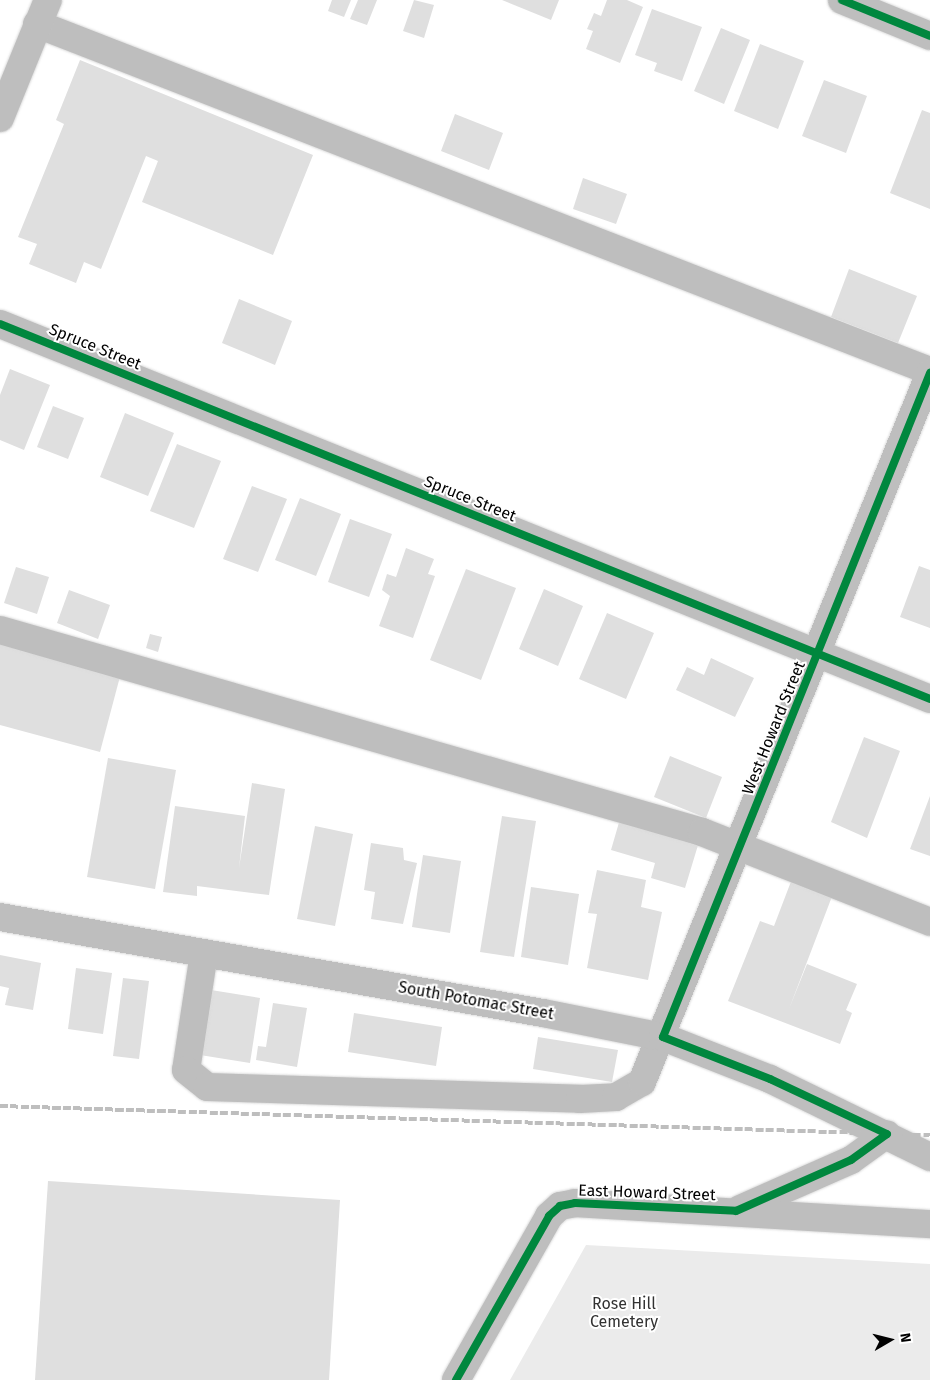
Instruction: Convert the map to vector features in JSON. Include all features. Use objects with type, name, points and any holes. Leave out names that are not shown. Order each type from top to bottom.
[{"type":"street","points":[[842,0],[930,36]]},
{"type":"street","points":[[0,118],[39,8],[930,372]]},
{"type":"street","name":"Spruce Street","points":[[0,324],[930,699]]},
{"type":"street","name":"West Howard Street","points":[[204,953],[186,1070],[207,1087],[616,1097],[642,1082],[663,1037],[742,845],[930,372]]},
{"type":"street","points":[[0,630],[614,804],[742,845],[930,922]]},
{"type":"street","name":"South Potomac Street","points":[[0,917],[663,1037],[770,1079],[887,1134],[930,1157]]},
{"type":"street","name":"East Howard Street","points":[[736,1211],[851,1160],[887,1134]]},
{"type":"street","name":"East Howard Street","points":[[456,1380],[549,1216],[560,1206],[575,1203],[736,1211],[930,1224]]},
{"type":"green space","name":"Rose Hill Cemetery","points":[[586,1245],[930,1264],[930,1380],[510,1380]]},
{"type":"building","points":[[332,0],[351,0],[344,17],[328,11]]},
{"type":"building","points":[[358,0],[377,0],[367,25],[350,19]]},
{"type":"building","points":[[414,0],[434,5],[424,38],[403,31]]},
{"type":"building","points":[[502,0],[559,0],[551,20]]},
{"type":"building","points":[[607,0],[627,0],[643,7],[620,63],[586,49],[593,31],[587,29],[594,13],[601,16]]},
{"type":"building","points":[[652,9],[702,27],[682,81],[654,71],[657,63],[635,55]]},
{"type":"building","points":[[721,28],[750,40],[724,104],[694,91]]},
{"type":"building","points":[[760,44],[804,61],[778,129],[734,111]]},
{"type":"building","points":[[80,60],[313,155],[273,255],[142,202],[158,161],[146,156],[101,269],[84,262],[76,283],[29,264],[37,244],[18,237],[64,124],[56,120]]},
{"type":"building","points":[[824,80],[867,96],[846,153],[802,136]]},
{"type":"building","points":[[922,110],[930,113],[930,209],[890,193]]},
{"type":"building","points":[[455,114],[503,133],[489,170],[441,151]]},
{"type":"building","points":[[583,178],[627,194],[616,224],[573,209]]},
{"type":"building","points":[[849,269],[917,296],[898,343],[831,317]]},
{"type":"building","points":[[239,299],[292,321],[275,365],[222,343]]},
{"type":"building","points":[[10,369],[50,385],[24,450],[0,440],[0,395]]},
{"type":"building","points":[[53,406],[84,418],[68,459],[37,447]]},
{"type":"building","points":[[125,413],[174,433],[148,496],[100,477]]},
{"type":"building","points":[[177,444],[221,461],[194,528],[150,511]]},
{"type":"building","points":[[252,486],[287,499],[258,572],[223,559]]},
{"type":"building","points":[[300,498],[341,514],[316,576],[275,560]]},
{"type":"building","points":[[350,519],[392,534],[369,597],[328,582]]},
{"type":"building","points":[[406,548],[434,559],[428,574],[435,576],[413,638],[379,626],[390,596],[382,590],[387,574],[396,577]]},
{"type":"building","points":[[919,566],[930,570],[930,628],[900,617]]},
{"type":"building","points":[[16,567],[49,577],[37,614],[4,603]]},
{"type":"building","points":[[466,569],[516,588],[481,680],[430,660]]},
{"type":"building","points":[[544,589],[583,606],[558,666],[519,649]]},
{"type":"building","points":[[69,590],[110,605],[98,639],[57,623]]},
{"type":"building","points":[[607,613],[654,633],[626,699],[579,679]]},
{"type":"building","points":[[150,634],[162,637],[158,652],[146,648]]},
{"type":"building","points":[[0,636],[122,669],[100,752],[0,725]]},
{"type":"building","points":[[711,658],[754,678],[735,717],[676,690],[687,667],[704,675]]},
{"type":"building","points":[[864,737],[900,751],[867,838],[831,822]]},
{"type":"building","points":[[670,756],[722,777],[706,818],[654,797]]},
{"type":"building","points":[[108,758],[176,770],[155,889],[87,877]]},
{"type":"building","points":[[252,783],[285,789],[269,895],[197,886],[197,896],[163,892],[175,806],[245,816],[239,868]]},
{"type":"building","points":[[930,796],[930,856],[910,849]]},
{"type":"building","points":[[502,816],[536,821],[514,957],[480,952]]},
{"type":"building","points":[[620,819],[702,832],[685,888],[651,878],[655,863],[611,850]]},
{"type":"building","points":[[315,826],[353,834],[335,926],[297,919]]},
{"type":"building","points":[[371,843],[403,848],[404,860],[417,863],[403,924],[371,919],[375,892],[364,890]]},
{"type":"building","points":[[423,855],[461,861],[450,933],[412,927]]},
{"type":"building","points":[[597,870],[646,880],[641,907],[662,912],[648,980],[587,968],[597,914],[588,913]]},
{"type":"building","points":[[795,871],[836,886],[789,1009],[807,964],[857,984],[846,1010],[852,1013],[840,1044],[728,1001],[760,921],[774,926]]},
{"type":"building","points":[[531,887],[579,894],[568,965],[521,957]]},
{"type":"building","points":[[0,955],[41,963],[33,1010],[5,1005],[9,988],[0,986]]},
{"type":"building","points":[[76,968],[112,973],[103,1034],[68,1029]]},
{"type":"building","points":[[123,978],[149,981],[139,1059],[113,1056]]},
{"type":"building","points":[[211,990],[260,998],[250,1063],[200,1055]]},
{"type":"building","points":[[273,1003],[307,1008],[297,1067],[256,1060],[258,1046],[266,1047]]},
{"type":"building","points":[[354,1013],[442,1027],[436,1066],[348,1052]]},
{"type":"building","points":[[538,1037],[618,1050],[612,1082],[533,1069]]},
{"type":"building","points":[[48,1181],[340,1200],[329,1380],[35,1380]]},
{"type":"railway","points":[[0,1106],[930,1135]]},
{"type":"cycle path","points":[[842,0],[930,36]]},
{"type":"cycle path","points":[[0,324],[930,699]]},
{"type":"cycle path","points":[[456,1380],[549,1216],[560,1206],[575,1203],[736,1211],[851,1160],[887,1134],[770,1079],[663,1037],[930,373]]}]
